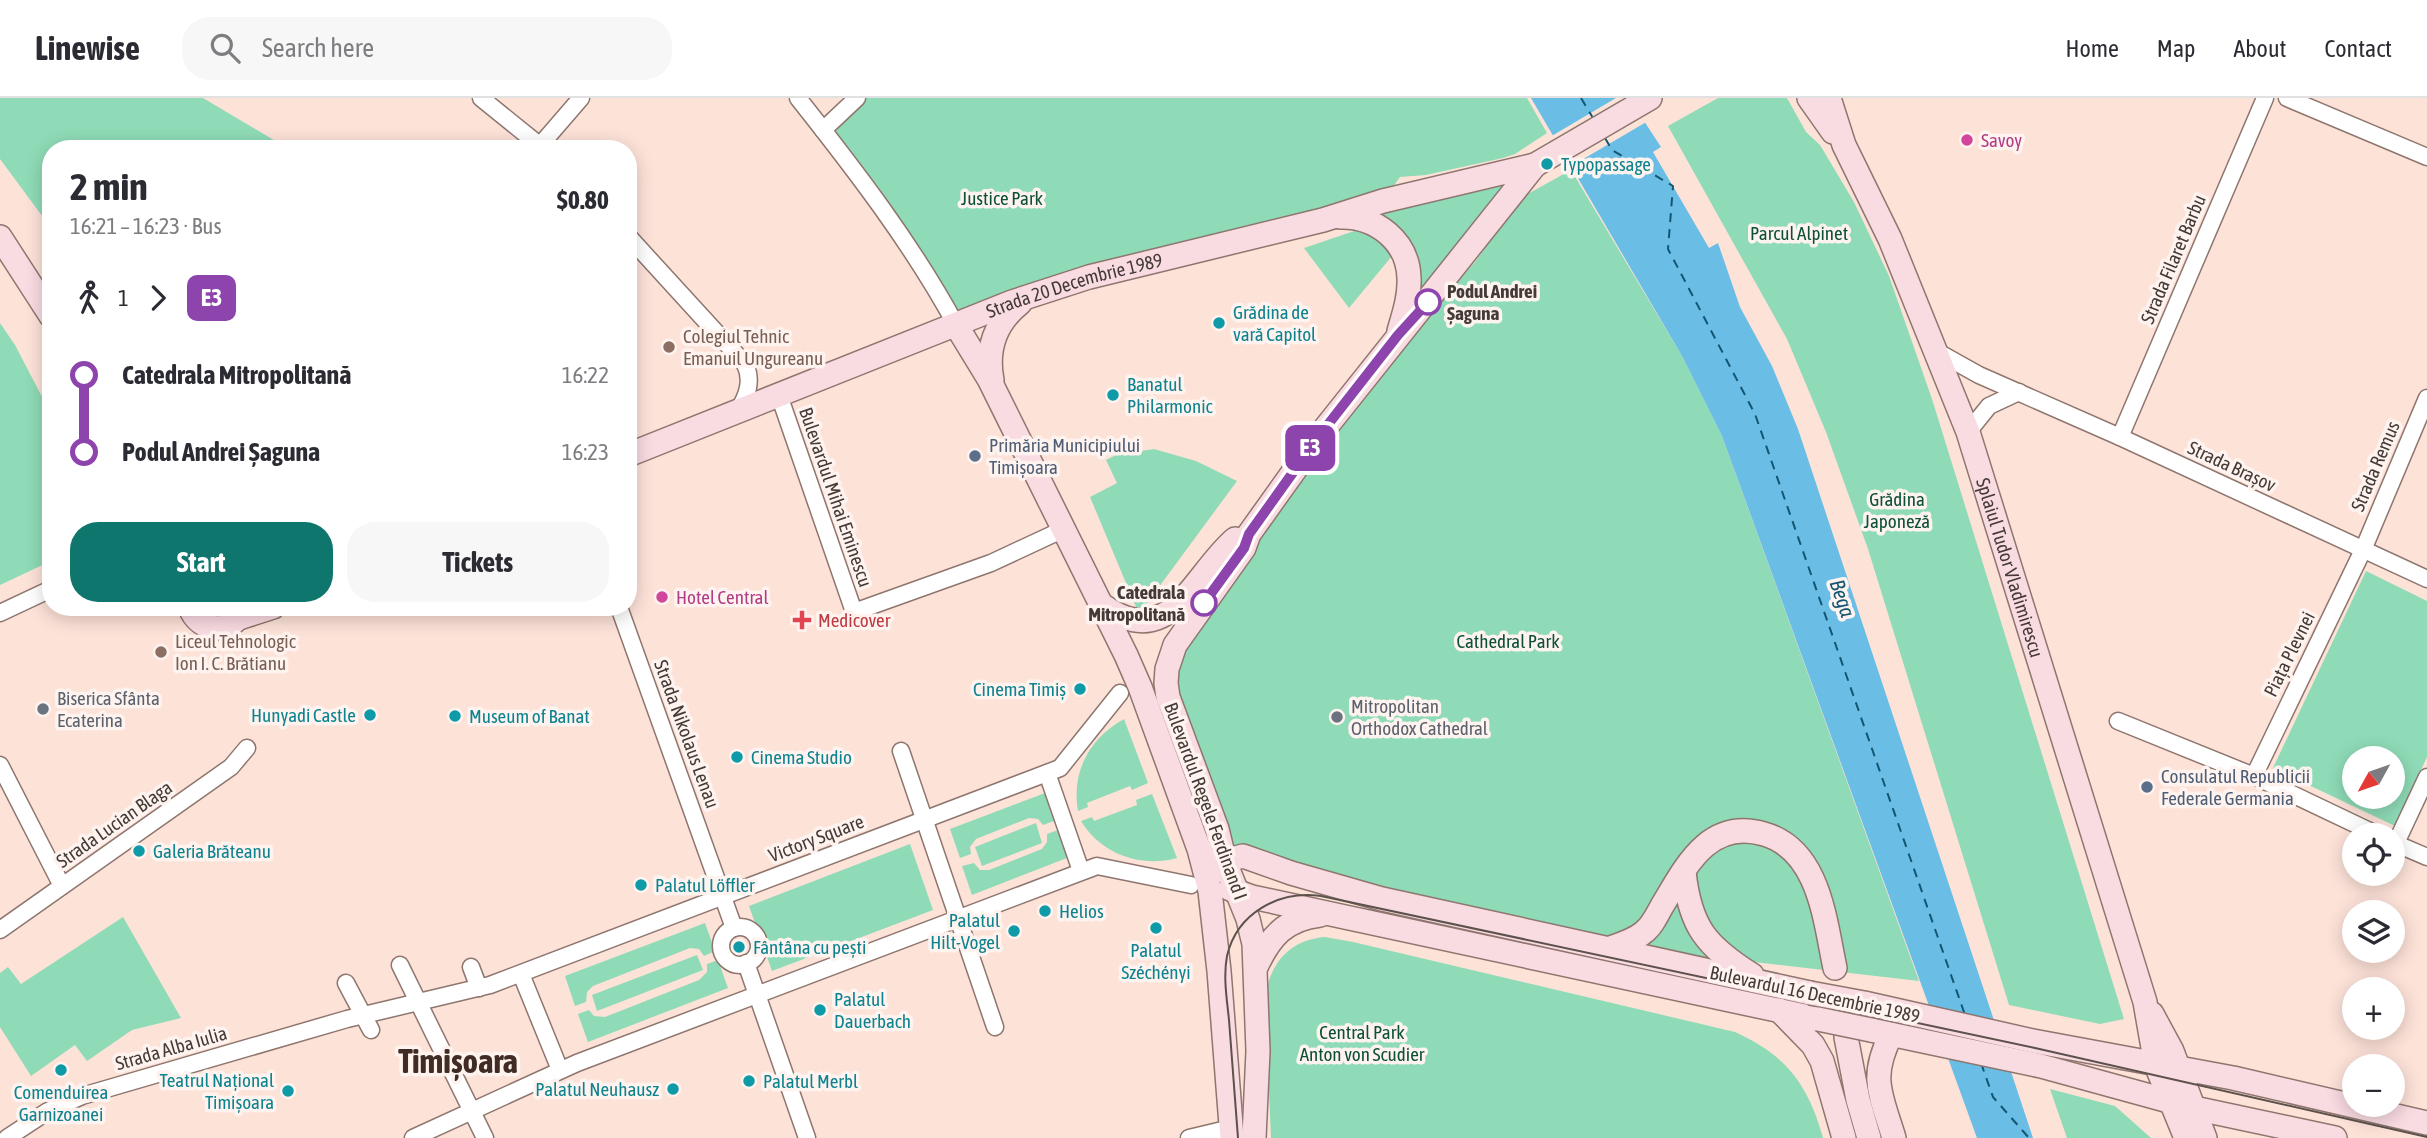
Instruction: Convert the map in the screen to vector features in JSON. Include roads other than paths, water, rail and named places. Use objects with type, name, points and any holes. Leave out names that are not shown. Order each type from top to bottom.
[{"type":"main road","points":[[1535,165],[1650,98]]},
{"type":"main road","name":"Splaiul Tudor Vladimirescu","points":[[1809,98],[1844,145]]},
{"type":"main road","name":"Splaiul Tudor Vladimirescu","points":[[1829,98],[1844,145],[1889,239],[1968,432],[2145,1002],[2156,1065],[2186,1138]]},
{"type":"main road","name":"Strada 20 Decembrie 1989","points":[[637,451],[1043,291],[1089,277],[1323,220],[1383,201],[1535,165]]},
{"type":"main road","name":"Bulevardul Regele Ferdinand I","points":[[1232,1133],[1210,878],[1217,829],[1168,697],[1167,669],[1175,645],[1319,436],[1535,165]]},
{"type":"main road","points":[[1323,220],[1350,216],[1368,220],[1387,232],[1401,248],[1409,269],[1410,281],[1398,335]]},
{"type":"main road","points":[[0,237],[42,302]]},
{"type":"main road","points":[[998,397],[989,364],[995,334],[1014,307],[1043,291]]},
{"type":"main road","points":[[956,325],[998,397]]},
{"type":"main road","name":"Bulevardul Regele Ferdinand I","points":[[998,397],[1140,687],[1210,878],[1238,893],[1252,936],[1256,967],[1258,1051],[1254,1138]]},
{"type":"main road","points":[[1102,605],[1117,615],[1140,623],[1168,613],[1233,540],[1249,534]]},
{"type":"main road","points":[[194,616],[211,628],[229,626],[238,616]]},
{"type":"main road","points":[[1217,829],[1231,843],[1262,862]]},
{"type":"main road","points":[[1610,948],[1645,932],[1702,847],[1718,836],[1735,831],[1753,831],[1771,836],[1789,848],[1812,878],[1835,968]]},
{"type":"main road","name":"Bulevardul 16 Decembrie 1989","points":[[1210,878],[1243,856],[1382,899],[2033,1041],[2233,1078],[2427,1124]]},
{"type":"main road","points":[[1684,872],[1691,909],[1703,936],[1731,961],[1767,984]]},
{"type":"main road","name":"Bulevardul 16 Decembrie 1989","points":[[1238,893],[2040,1066],[2194,1108],[2334,1138]]},
{"type":"main road","points":[[1256,967],[1265,947],[1284,927],[1298,919],[1337,915]]},
{"type":"main road","name":"Splaiul Tudor Vladimirescu","points":[[2145,1002],[2180,1069],[2205,1138]]},
{"type":"main road","points":[[1779,1010],[1813,1045],[1822,1060],[1844,1138]]},
{"type":"main road","points":[[1889,1034],[1879,1062],[1878,1084],[1894,1138]]},
{"type":"main road","points":[[1846,1037],[1858,1100],[1869,1138]]},
{"type":"street","points":[[481,98],[531,140]]},
{"type":"street","points":[[547,140],[581,98]]},
{"type":"street","points":[[798,98],[911,251],[956,325]]},
{"type":"street","points":[[823,130],[857,98]]},
{"type":"street","name":"Strada Filaret Barbu","points":[[2120,437],[2264,98]]},
{"type":"street","points":[[2287,98],[2427,157]]},
{"type":"street","points":[[637,246],[745,364],[749,381],[744,400],[737,411]]},
{"type":"street","name":"Strada Brașov","points":[[1936,351],[1979,375],[2427,579]]},
{"type":"street","points":[[1968,432],[1989,406],[2019,392]]},
{"type":"street","name":"Bulevardul Mihai Eminescu","points":[[779,395],[854,612],[991,564],[1064,529]]},
{"type":"street","name":"Strada Remus","points":[[2362,550],[2427,398]]},
{"type":"street","name":"Piața Plevnei","points":[[2253,776],[2362,550]]},
{"type":"street","points":[[0,613],[42,593]]},
{"type":"street","name":"Strada Nikolaus Lenau","points":[[622,616],[722,897]]},
{"type":"street","name":"Victory Square","points":[[361,1022],[418,1002],[442,988],[479,988],[521,974],[1060,768],[1120,693]]},
{"type":"street","points":[[2118,721],[2253,776],[2353,823]]},
{"type":"street","name":"Strada Lucian Blaga","points":[[0,930],[232,767],[247,748]]},
{"type":"street","points":[[901,751],[995,1027]]},
{"type":"street","points":[[0,765],[62,886]]},
{"type":"street","points":[[1047,773],[1081,871]]},
{"type":"street","points":[[2404,823],[2427,777]]},
{"type":"street","points":[[2405,847],[2427,857]]},
{"type":"street","points":[[413,1138],[560,1070],[758,994],[961,924],[1081,871],[1097,866],[1210,878]]},
{"type":"street","points":[[722,897],[734,928]]},
{"type":"street","points":[[743,927],[758,939],[758,952],[747,963],[732,963],[723,955],[723,937],[734,928],[743,927]]},
{"type":"street","points":[[747,963],[807,1138]]},
{"type":"street","points":[[400,965],[485,1138]]},
{"type":"street","points":[[471,967],[479,988]]},
{"type":"street","points":[[521,974],[560,1070]]},
{"type":"street","points":[[346,984],[361,1022]]},
{"type":"street","name":"Strada Alba Iulia","points":[[10,1136],[48,1111],[82,1096],[361,1022]]},
{"type":"street","points":[[1189,1138],[1232,1133]]},
{"type":"water","name":"Bega","points":[[1531,98],[1629,98],[1661,147],[1653,152],[1709,248],[1718,243],[1740,307],[1772,366],[1798,429],[2033,1138],[1977,1138],[1722,436],[1682,356]]},
{"type":"tram line","points":[[1238,1138],[1225,972],[1227,956],[1232,941],[1250,917],[1275,901],[1305,895],[1321,896],[2035,1048],[2427,1137]]},
{"type":"place","name":"Savoy","points":[[1967,140]]},
{"type":"place","name":"Typopassage","points":[[1547,164]]},
{"type":"place","name":"Podul Andrei Șaguna","points":[[1428,302]]},
{"type":"place","name":"Grădina de vară Capitol","points":[[1219,323]]},
{"type":"place","name":"Colegiul Tehnic Emanuil Ungureanu","points":[[669,347]]},
{"type":"place","name":"Banatul Philarmonic","points":[[1113,395]]},
{"type":"place","name":"Primăria Municipiului Timișoara","points":[[975,456]]},
{"type":"place","name":"Hotel Central","points":[[662,597]]},
{"type":"place","name":"Catedrala Mitropolitană","points":[[1204,603]]},
{"type":"place","name":"Medicover","points":[[802,620]]},
{"type":"place","name":"Liceul Tehnologic Ion I. C. Brătianu","points":[[161,652]]},
{"type":"place","name":"Cinema Timiș","points":[[1080,689]]},
{"type":"place","name":"Biserica Sfânta Ecaterina","points":[[43,709]]},
{"type":"place","name":"Hunyadi Castle","points":[[370,715]]},
{"type":"place","name":"Museum of Banat","points":[[455,716]]},
{"type":"place","name":"Mitropolitan Orthodox Cathedral","points":[[1337,717]]},
{"type":"place","name":"Cinema Studio","points":[[737,757]]},
{"type":"place","name":"Consulatul Republicii Federale Germania","points":[[2147,787]]},
{"type":"place","name":"Galeria Brăteanu","points":[[139,851]]},
{"type":"place","name":"Palatul Löffler","points":[[641,885]]},
{"type":"place","name":"Helios","points":[[1045,911]]},
{"type":"place","name":"Palatul Széchényi","points":[[1156,928]]},
{"type":"place","name":"Palatul Hilt-Vogel","points":[[1014,931]]},
{"type":"place","name":"Fântâna cu pești","points":[[739,947]]},
{"type":"place","name":"Palatul Dauerbach","points":[[820,1010]]},
{"type":"place","name":"Comenduirea Garnizoanei","points":[[61,1070]]},
{"type":"place","name":"Palatul Merbl","points":[[749,1081]]},
{"type":"place","name":"Palatul Neuhausz","points":[[673,1089]]},
{"type":"place","name":"Teatrul Național Timișoara","points":[[288,1091]]},
{"type":"district","name":"Timișoara","points":[[458,1061]]},
{"type":"park label","name":"Justice Park","points":[[1002,198]]},
{"type":"park label","name":"Parcul Alpinet","points":[[1799,233]]},
{"type":"park label","name":"Grădina Japoneză","points":[[1897,510]]},
{"type":"park label","name":"Cathedral Park","points":[[1508,641]]},
{"type":"park label","name":"Central Park Anton von Scudier","points":[[1362,1043]]}]
